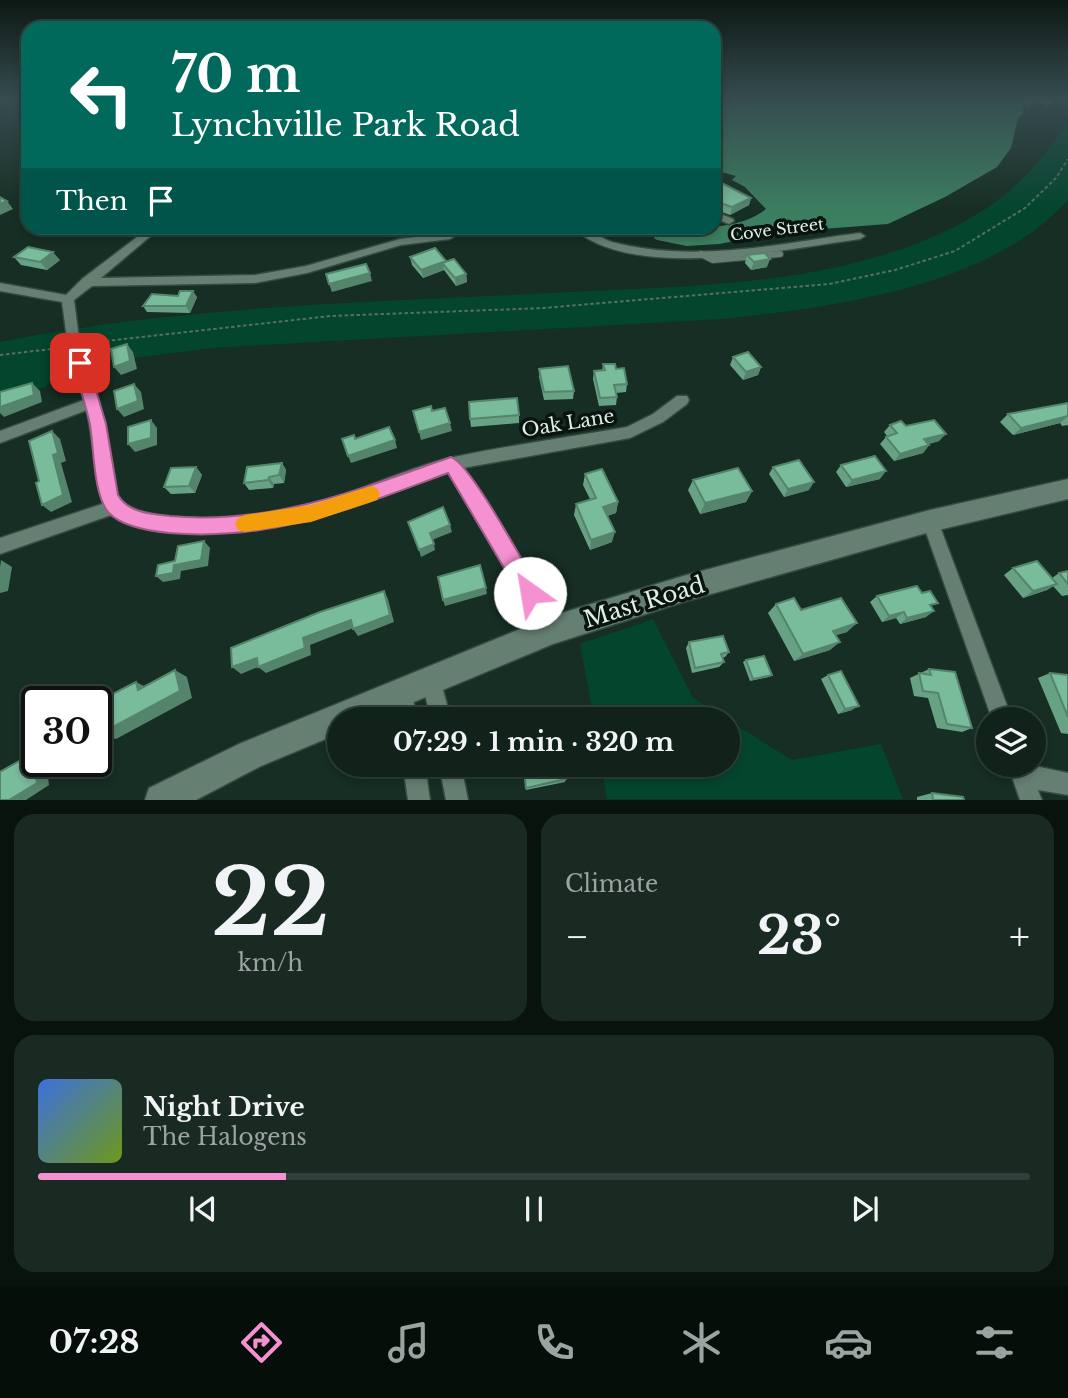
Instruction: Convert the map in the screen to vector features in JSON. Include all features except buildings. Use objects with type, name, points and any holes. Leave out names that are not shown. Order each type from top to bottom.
[{"type":"main road","name":"Mast Road","points":[[161,800],[250,755],[405,705],[431,679],[552,630],[682,589],[930,521],[1068,489]]},
{"type":"street","points":[[721,217],[729,221]]},
{"type":"street","points":[[68,299],[146,235]]},
{"type":"street","name":"Cove Street","points":[[589,235],[601,243],[651,254],[701,254],[860,236]]},
{"type":"street","points":[[86,282],[255,279],[307,269],[400,242],[450,236]]},
{"type":"street","points":[[0,287],[68,299]]},
{"type":"street","points":[[0,546],[115,507],[106,483],[93,402],[74,346],[68,299]]},
{"type":"street","name":"Oak Lane","points":[[115,507],[150,523],[170,526],[254,523],[330,508],[451,464],[630,432],[650,423],[682,400]]},
{"type":"street","points":[[0,437],[93,402]]},
{"type":"street","points":[[451,464],[472,494],[552,630]]},
{"type":"street","points":[[930,521],[998,707]]},
{"type":"street","points":[[431,679],[438,707]]},
{"type":"street","points":[[416,777],[419,800]]},
{"type":"street","points":[[452,777],[457,800]]},
{"type":"street","points":[[1023,777],[1031,800]]},
{"type":"street","points":[[1044,777],[1068,784]]},
{"type":"lane","points":[[701,254],[713,260],[780,254]]},
{"type":"path","points":[[82,344],[330,316],[544,308],[829,284],[895,270],[955,251],[1025,208],[1056,178],[1068,159]]},
{"type":"path","points":[[0,355],[65,347]]},
{"type":"shaded area","points":[[721,136],[1014,136],[1011,148],[997,167],[945,197],[888,224],[822,229],[774,226],[757,237],[687,246],[654,238],[656,235],[721,235],[721,226],[742,222],[766,209],[745,187],[732,180],[736,176],[721,172]]},
{"type":"shaded area","points":[[1058,136],[1068,136],[1068,200],[1035,230],[997,254],[953,273],[906,288],[810,308],[721,319],[212,348],[57,368],[46,387],[0,398],[0,342],[68,330],[136,320],[274,307],[753,281],[853,263],[901,249],[948,230],[986,209],[1016,185]]},
{"type":"shaded area","points":[[653,619],[693,698],[708,707],[592,707],[580,644]]},
{"type":"shaded area","points":[[740,728],[792,760],[881,744],[903,799],[607,799],[603,777],[740,777]]},
{"type":"slow traffic","points":[[245,524],[311,513],[371,494]]},
{"type":"route","points":[[80,363],[98,424],[109,496],[115,507],[131,516],[170,526],[254,523],[284,519],[339,505],[451,464],[472,494],[530,593]]}]
